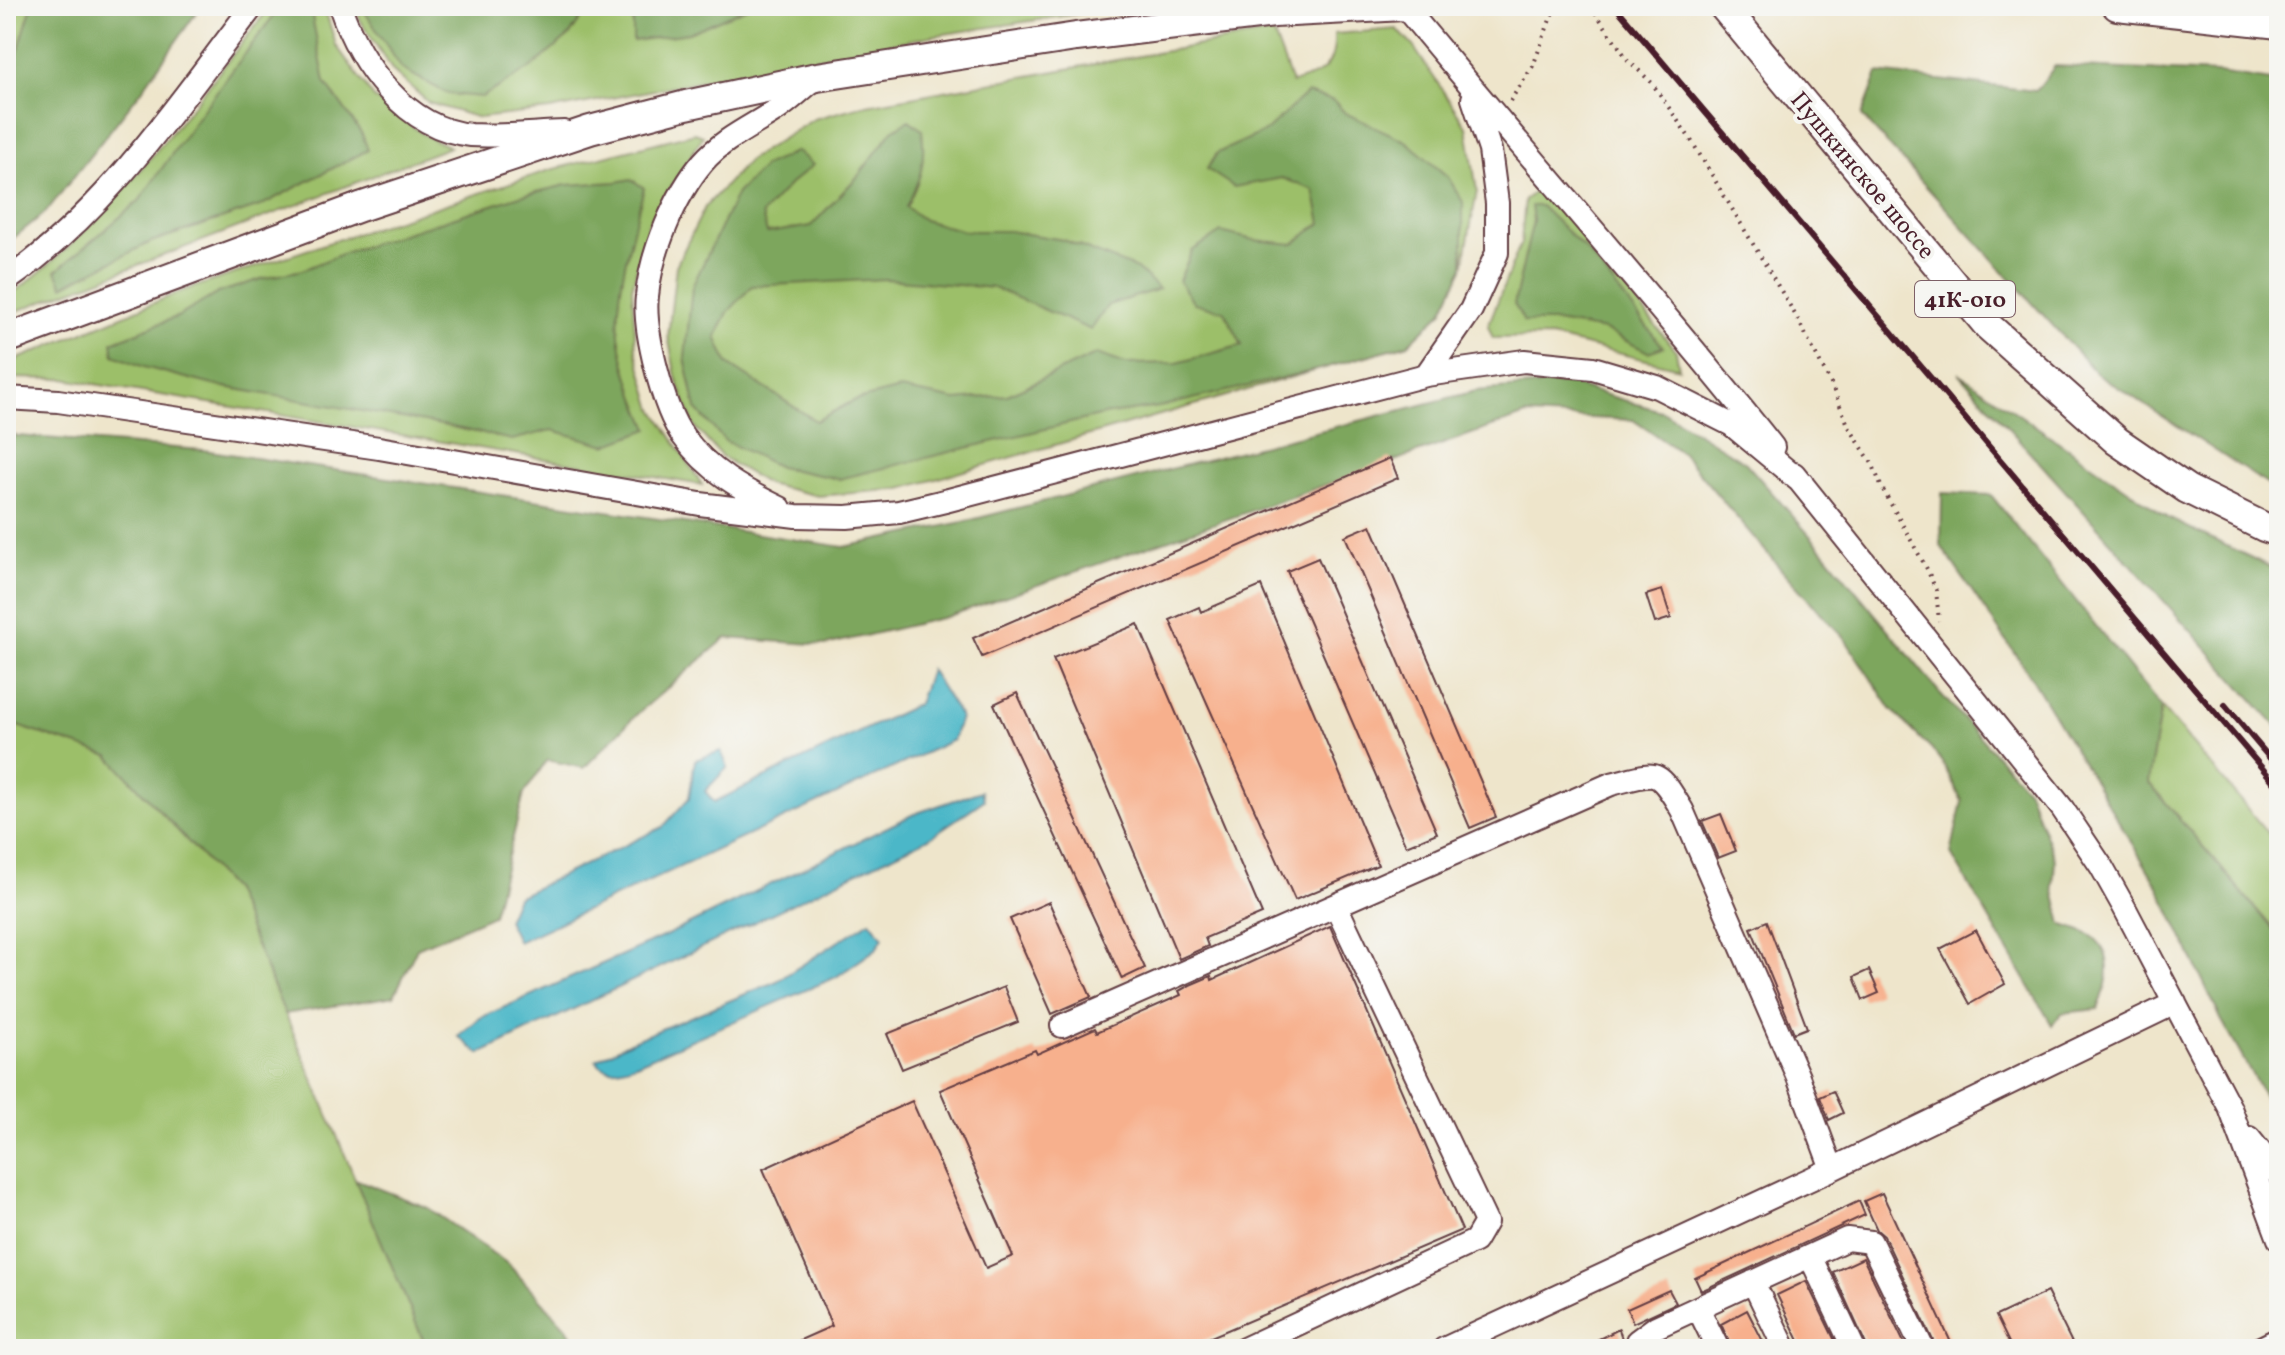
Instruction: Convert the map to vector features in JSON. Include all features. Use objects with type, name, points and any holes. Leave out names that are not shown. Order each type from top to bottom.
[{"type":"main road","points":[[6,339],[360,207],[590,130],[686,105],[817,77],[1076,37],[1274,13],[1404,6]]},
{"type":"main road","name":"Пушкинское шоссе","points":[[1723,6],[1988,326],[2117,441],[2187,489],[2279,532]]},
{"type":"main road","points":[[2117,6],[2279,24]]},
{"type":"street","points":[[6,281],[93,207],[253,6]]},
{"type":"street","points":[[340,6],[356,48],[370,69],[386,88],[423,118],[450,131],[470,135],[590,130]]},
{"type":"street","points":[[1404,6],[1497,119],[1678,328],[2062,808],[2101,866],[2239,1125],[2279,1239]]},
{"type":"street","points":[[796,516],[744,490],[711,468],[682,435],[663,397],[652,349],[646,297],[657,253],[675,204],[704,161],[745,128],[778,109],[817,77]]},
{"type":"street","points":[[1426,375],[1471,310],[1497,253],[1497,203],[1490,150],[1468,83]]},
{"type":"street","points":[[6,398],[58,401],[364,446],[700,504],[796,516],[847,517],[899,512],[1426,375],[1524,361],[1593,368],[1657,387],[1732,425],[1802,483]]},
{"type":"street","points":[[1062,1026],[1611,784],[1650,774],[1664,780],[1682,810],[1792,1063],[1832,1169]]},
{"type":"street","points":[[1244,1349],[1475,1241],[1486,1222],[1336,906]]},
{"type":"street","points":[[1444,1349],[1832,1169],[2175,1003]]},
{"type":"street","points":[[2239,1125],[2279,1175]]},
{"type":"street","points":[[1641,1349],[1637,1341],[1646,1334],[1847,1239],[1871,1242],[1923,1349]]},
{"type":"street","points":[[1810,1256],[1854,1349]]},
{"type":"street","points":[[1753,1282],[1785,1349]]},
{"type":"street","points":[[1698,1308],[1718,1349]]},
{"type":"street","points":[[2259,1349],[2279,1339]]},
{"type":"path","points":[[1497,119],[1533,66],[1555,6]]},
{"type":"path","points":[[1591,6],[1628,60],[1652,83],[1691,140],[1796,316],[1849,427],[1873,465],[1936,590],[1939,608],[1937,651]]},
{"type":"green space","points":[[6,6],[32,6],[6,90]]},
{"type":"green space","points":[[32,6],[201,6],[142,90],[46,212],[6,244],[6,90]]},
{"type":"green space","points":[[271,6],[324,6],[336,45],[374,98],[424,135],[450,147],[6,315],[6,298],[44,269],[114,200],[148,162]]},
{"type":"green space","points":[[281,6],[310,6],[325,82],[362,134],[368,150],[260,206],[151,242],[63,286],[56,271],[139,201]]},
{"type":"green space","points":[[356,6],[1131,6],[931,36],[550,110],[479,118],[429,103],[393,71],[360,20]]},
{"type":"green space","points":[[361,6],[590,6],[569,36],[532,67],[482,97],[448,94],[402,69]]},
{"type":"green space","points":[[633,6],[751,6],[689,33],[633,41]]},
{"type":"green space","points":[[1397,29],[1413,46],[1467,127],[1477,191],[1463,268],[1442,312],[1408,344],[901,489],[818,496],[767,484],[722,457],[694,426],[676,377],[668,336],[676,266],[705,207],[750,159],[814,119],[861,106],[1273,32],[1292,83],[1325,68],[1332,55],[1334,34]]},
{"type":"green space","points":[[2055,66],[2218,73],[2279,82],[2279,492],[2096,373],[1862,116],[1878,73],[2036,91]]},
{"type":"green space","points":[[1307,93],[1334,101],[1345,113],[1406,141],[1448,177],[1463,202],[1463,268],[1442,312],[1408,344],[1321,369],[1159,407],[1103,415],[839,479],[779,467],[725,441],[696,409],[685,358],[692,287],[737,193],[764,166],[797,151],[813,165],[762,214],[767,233],[811,226],[858,176],[893,130],[909,120],[922,130],[923,161],[906,207],[924,220],[964,231],[1009,231],[1064,240],[1137,269],[1159,289],[1108,305],[1091,330],[994,288],[886,279],[752,286],[728,312],[716,337],[728,364],[816,421],[853,401],[900,389],[956,400],[1007,395],[1097,354],[1126,364],[1177,363],[1242,345],[1224,311],[1194,303],[1179,281],[1192,251],[1221,232],[1254,240],[1293,244],[1321,223],[1314,190],[1282,178],[1234,187],[1207,169],[1217,153],[1266,131]]},
{"type":"green space","points":[[695,133],[703,136],[648,224],[632,288],[636,351],[652,406],[702,485],[64,379],[6,378],[6,364],[185,290],[550,170]]},
{"type":"green space","points":[[631,179],[644,188],[622,280],[619,335],[627,371],[649,429],[606,445],[552,430],[512,440],[213,385],[144,367],[114,355],[112,342],[179,316],[218,293],[302,270],[347,252],[520,196],[566,185]]},
{"type":"green space","points":[[1538,189],[1550,194],[1676,351],[1679,368],[1551,337],[1493,338],[1488,326],[1521,242],[1525,200]]},
{"type":"green space","points":[[1531,206],[1541,206],[1588,252],[1663,347],[1648,352],[1604,330],[1555,322],[1524,322],[1514,304],[1533,221]]},
{"type":"green space","points":[[1959,373],[2170,519],[2279,571],[2279,729]]},
{"type":"green space","points":[[1566,383],[1664,412],[1746,463],[1939,692],[2028,790],[2055,860],[2053,887],[2062,924],[2093,937],[2105,953],[2107,981],[2098,1009],[2062,1013],[2052,1025],[1951,854],[1962,801],[1940,758],[1891,709],[1845,639],[1683,454],[1633,420],[1526,415],[946,617],[826,645],[726,638],[636,715],[584,768],[547,760],[524,794],[493,915],[417,948],[394,996],[285,1014],[233,890],[109,756],[6,722],[6,435],[203,450],[844,547],[963,522],[1476,391]]},
{"type":"green space","points":[[1942,493],[1991,495],[2161,707],[2148,782],[2279,936],[2279,1123],[2221,1019],[2159,888],[2031,677],[1941,546]]},
{"type":"green space","points":[[2161,707],[2279,846],[2279,936],[2148,782]]},
{"type":"green space","points":[[6,722],[109,756],[233,890],[427,1349],[6,1349]]},
{"type":"green space","points":[[355,1179],[428,1208],[508,1264],[567,1328],[580,1349],[427,1349]]},
{"type":"water","points":[[930,669],[960,717],[953,740],[518,942],[507,920],[517,897],[663,827],[689,798],[695,760],[721,751],[728,767],[705,791],[714,802],[918,704]]},
{"type":"water","points":[[981,791],[984,800],[929,838],[480,1054],[458,1036],[480,1018],[665,936],[914,814]]},
{"type":"water","points":[[870,921],[883,937],[876,949],[836,977],[636,1064],[609,1069],[596,1060],[630,1042],[777,981]]},
{"type":"building","points":[[1390,458],[1398,478],[982,657],[973,638]]},
{"type":"building","points":[[1371,525],[1496,817],[1470,828],[1345,536]]},
{"type":"building","points":[[1318,558],[1437,833],[1406,846],[1287,571]]},
{"type":"building","points":[[1261,586],[1378,865],[1295,900],[1170,620],[1199,607],[1201,612]]},
{"type":"building","points":[[1662,590],[1671,618],[1655,623],[1646,595]]},
{"type":"building","points":[[1138,624],[1262,914],[1205,938],[1208,946],[1179,959],[1053,659]]},
{"type":"building","points":[[1017,693],[1145,968],[1122,979],[994,704]]},
{"type":"building","points":[[1721,814],[1736,851],[1718,858],[1702,821]]},
{"type":"building","points":[[1049,902],[1091,997],[1052,1014],[1010,919]]},
{"type":"building","points":[[1767,921],[1807,1028],[1794,1033],[1751,928]]},
{"type":"building","points":[[1330,926],[1462,1230],[1183,1349],[780,1349],[832,1326],[763,1169],[912,1101],[986,1268],[1013,1256],[940,1090],[1035,1050],[1037,1054],[1095,1028],[1097,1032],[1181,995],[1179,991],[1190,985],[1211,976],[1212,980]]},
{"type":"building","points":[[1976,930],[2005,984],[1970,1004],[1940,949]]},
{"type":"building","points":[[1869,970],[1879,993],[1863,1000],[1854,977]]},
{"type":"building","points":[[1004,987],[1018,1022],[902,1069],[887,1034]]},
{"type":"building","points":[[1833,1091],[1843,1113],[1829,1120],[1820,1097]]},
{"type":"building","points":[[1882,1193],[1954,1349],[1937,1349],[1884,1236],[1877,1230],[1864,1201]]},
{"type":"building","points":[[1859,1201],[1865,1215],[1701,1291],[1695,1278]]},
{"type":"building","points":[[1863,1258],[1907,1349],[1868,1349],[1833,1272]]},
{"type":"building","points":[[1806,1281],[1839,1349],[1803,1349],[1777,1295]]},
{"type":"building","points":[[1669,1290],[1676,1303],[1633,1323],[1627,1309]]},
{"type":"building","points":[[2047,1292],[2075,1349],[2012,1349],[1996,1316]]},
{"type":"building","points":[[1747,1310],[1767,1349],[1732,1349],[1721,1324]]},
{"type":"building","points":[[1619,1329],[1625,1349],[1579,1349]]},
{"type":"railway","points":[[1615,6],[2279,788]]},
{"type":"railway","points":[[2225,705],[2279,769]]}]
